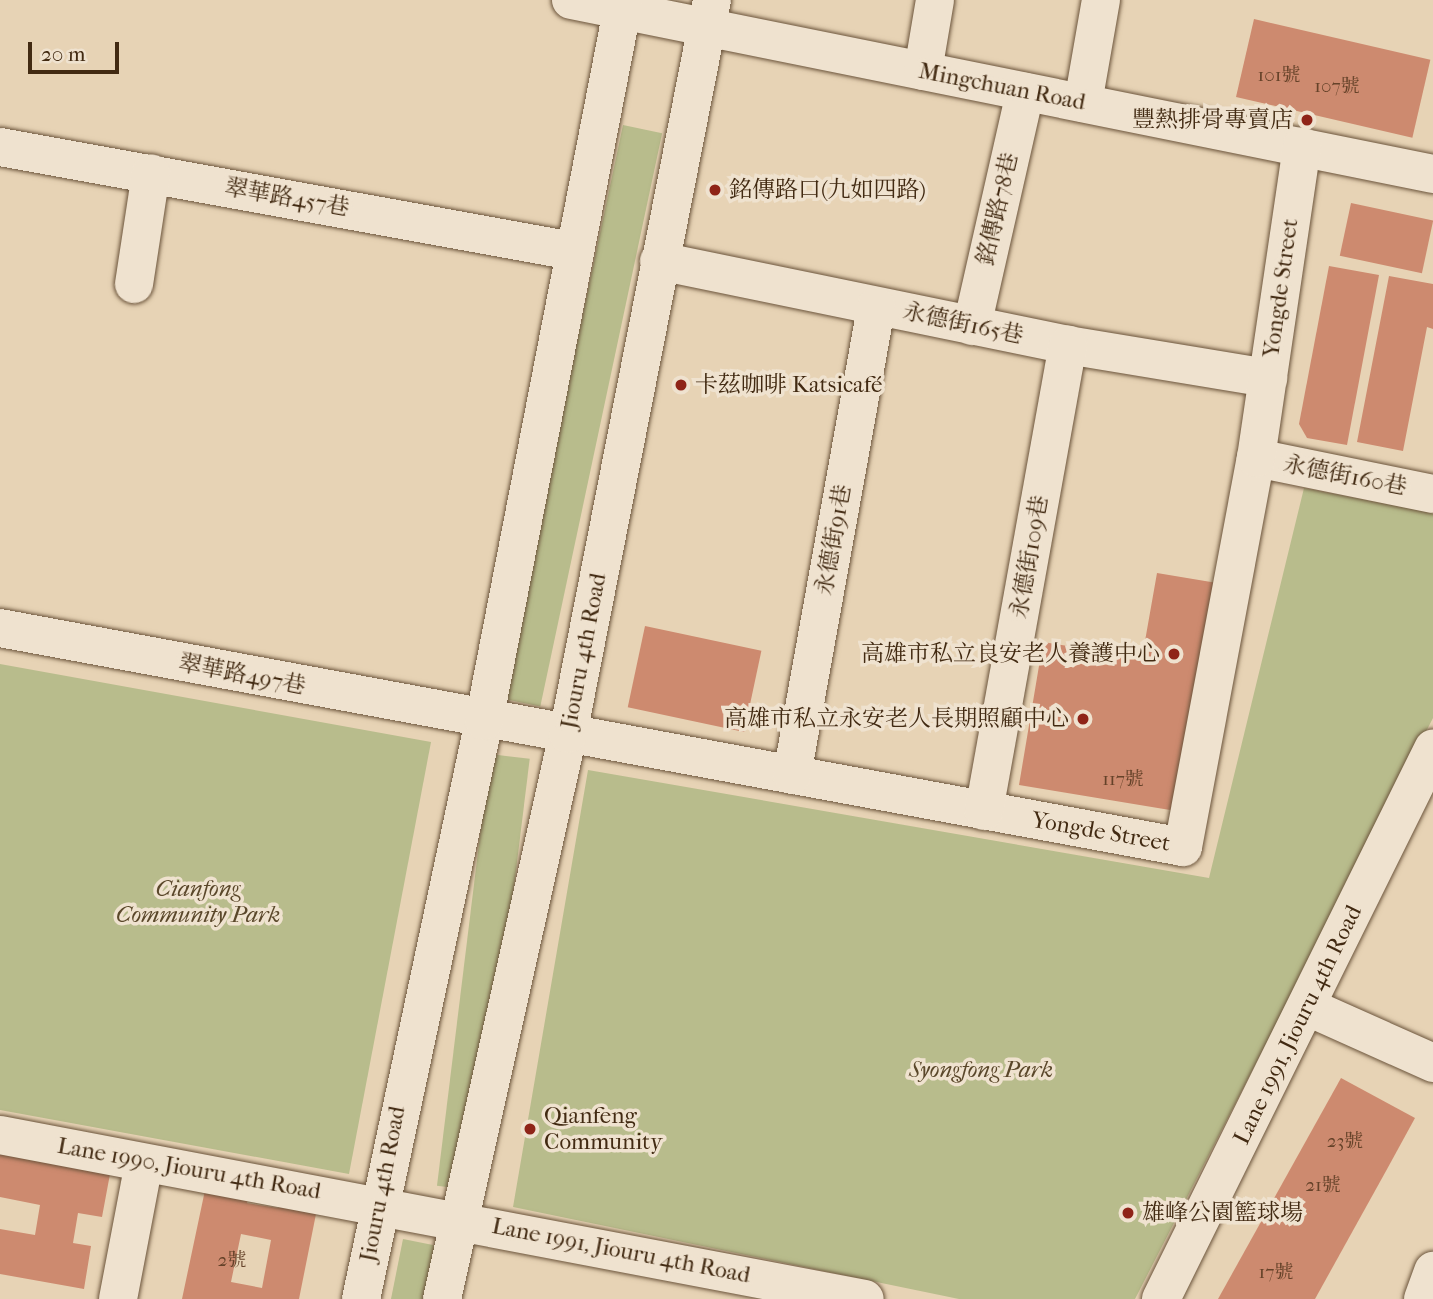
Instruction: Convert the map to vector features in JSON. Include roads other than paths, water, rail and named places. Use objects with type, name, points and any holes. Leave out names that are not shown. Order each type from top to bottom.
[{"type":"street","name":"Mingchuan Road","points":[[571,0],[709,13],[923,71],[1433,174]]},
{"type":"street","points":[[923,71],[935,0]]},
{"type":"street","points":[[1083,103],[1101,0]]},
{"type":"street","name":"Jiouru 4th Road","points":[[360,1299],[378,1203],[484,721],[573,251],[623,5]]},
{"type":"street","name":"Jiouru 4th Road","points":[[442,1299],[568,734],[709,13]]},
{"type":"street","name":"銘傳路78巷","points":[[972,326],[1024,92]]},
{"type":"street","name":"Yongde Street","points":[[484,721],[568,734],[1183,847],[1256,458],[1301,146]]},
{"type":"street","name":"翠華路457巷","points":[[0,147],[573,251]]},
{"type":"street","points":[[134,284],[151,173]]},
{"type":"street","name":"永德街165巷","points":[[659,261],[1068,345],[1268,378]]},
{"type":"street","name":"永德街91巷","points":[[792,775],[876,306]]},
{"type":"street","name":"永德街109巷","points":[[984,811],[1068,345]]},
{"type":"street","name":"永德街160巷","points":[[1256,458],[1433,494]]},
{"type":"street","name":"翠華路497巷","points":[[0,628],[484,721]]},
{"type":"street","name":"Lane 1991, Jiouru 4th Road","points":[[1161,1299],[1308,1007],[1433,749]]},
{"type":"street","points":[[1308,1007],[1433,1063]]},
{"type":"street","name":"Lane 1990, Jiouru 4th Road","points":[[0,1135],[378,1203]]},
{"type":"street","points":[[118,1299],[144,1163]]},
{"type":"street","name":"Lane 1991, Jiouru 4th Road","points":[[378,1203],[736,1287],[865,1299]]},
{"type":"street","points":[[1423,1299],[1433,1271]]},
{"type":"place","name":"豐熱排骨專賣店","points":[[1307,120]]},
{"type":"place","name":"銘傳路口(九如四路)","points":[[715,190]]},
{"type":"place","name":"卡茲咖啡 Katsicafé","points":[[681,385]]},
{"type":"place","name":"高雄市私立良安老人養護中心","points":[[1174,654]]},
{"type":"place","name":"高雄市私立永安老人長期照顧中心","points":[[1083,719]]},
{"type":"place","name":"Qianfeng Community","points":[[530,1129]]},
{"type":"place","name":"雄峰公園籃球場","points":[[1128,1213]]},
{"type":"park label","name":"Cianfong Community Park","points":[[198,902]]},
{"type":"park label","name":"Syongfong Park","points":[[981,1070]]}]
